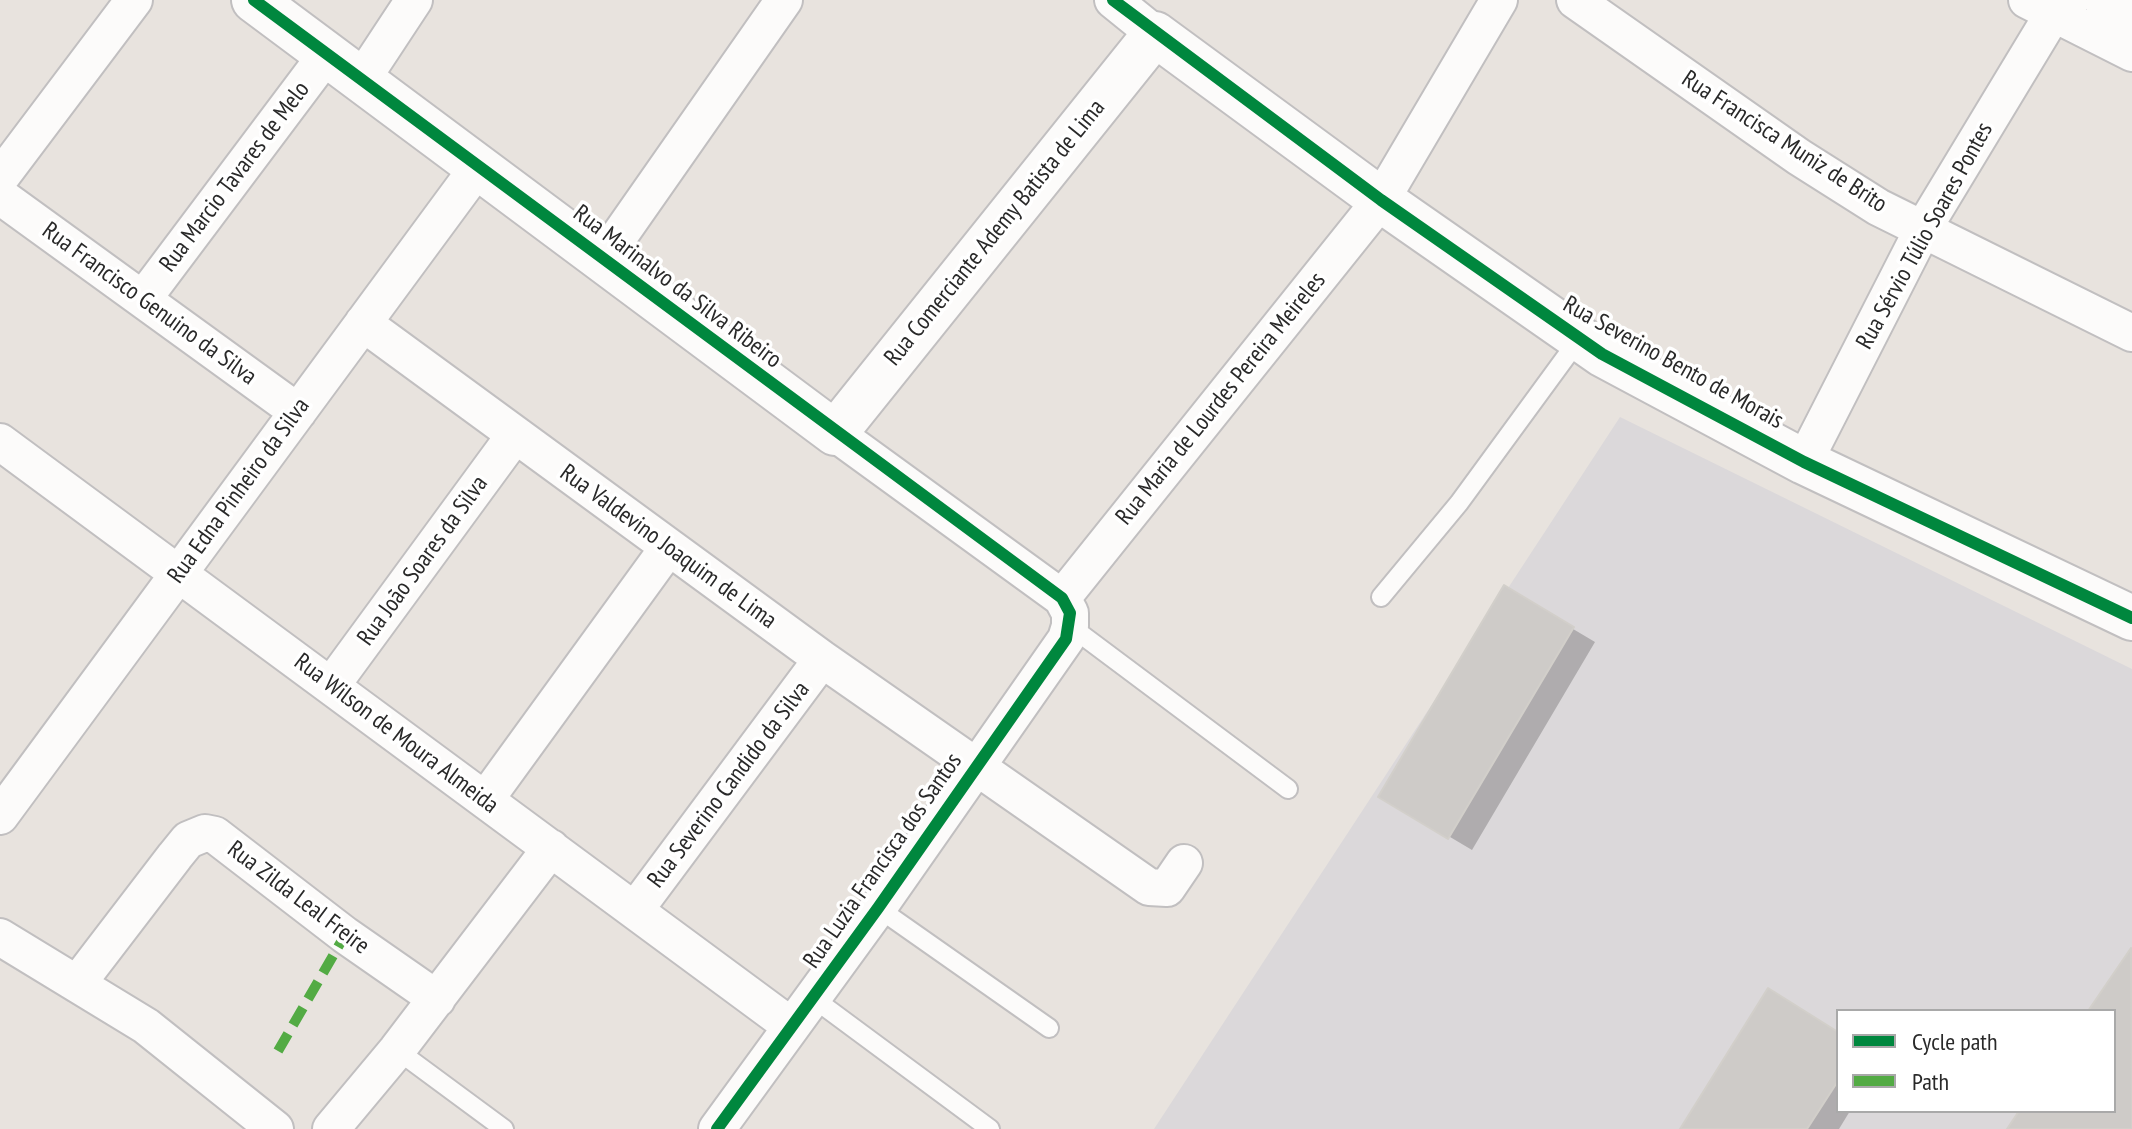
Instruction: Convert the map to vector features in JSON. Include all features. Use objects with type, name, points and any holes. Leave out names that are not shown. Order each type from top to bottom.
[{"type":"street","points":[[0,178],[134,0]]},
{"type":"street","name":"Rua Marinalvo da Silva Ribeiro","points":[[254,0],[835,433],[1067,612]]},
{"type":"street","points":[[362,79],[414,0]]},
{"type":"street","points":[[603,259],[784,0]]},
{"type":"street","name":"Rua Severino Bento de Morais","points":[[1113,0],[1381,200],[1579,339],[1804,462],[2132,618]]},
{"type":"street","name":"Rua Maria de Lourdes Pereira Meireles","points":[[1067,612],[1381,200],[1499,0]]},
{"type":"street","name":"Rua Francisca Muniz de Brito","points":[[1575,0],[1799,157],[1878,207],[2132,333]]},
{"type":"street","points":[[2102,0],[2132,15]]},
{"type":"street","points":[[2050,5],[2132,53]]},
{"type":"street","name":"Rua Sérvio Túlio Soares Pontes","points":[[1804,462],[1923,229],[2050,5]]},
{"type":"street","name":"Rua Comerciante Ademy Batista de Lima","points":[[835,433],[1155,34]]},
{"type":"street","name":"Rua Marcio Tavares de Melo","points":[[143,299],[327,54]]},
{"type":"street","name":"Rua Edna Pinheiro da Silva","points":[[0,816],[479,166]]},
{"type":"street","name":"Rua Francisco Genuino da Silva","points":[[0,196],[298,412]]},
{"type":"street","name":"Rua Valdevino Joaquim de Lima","points":[[363,323],[822,659],[1149,887],[1167,888],[1184,863]]},
{"type":"street","name":"Rua João Soares da Silva","points":[[331,686],[515,435]]},
{"type":"street","name":"Rua Wilson de Moura Almeida","points":[[0,442],[635,910],[802,1012]]},
{"type":"street","points":[[485,800],[668,548]]},
{"type":"street","name":"Rua Luzia Francisca dos Santos","points":[[717,1129],[878,908],[1066,639],[1067,612]]},
{"type":"street","name":"Rua Severino Candido da Silva","points":[[635,910],[822,659]]},
{"type":"street","name":"Rua Zilda Leal Freire","points":[[77,984],[188,840],[205,833],[215,835],[345,935],[437,999]]},
{"type":"street","points":[[331,1129],[437,999],[551,848]]},
{"type":"street","points":[[0,937],[146,1026],[275,1129]]},
{"type":"lane","points":[[1381,597],[1459,503],[1579,339]]},
{"type":"lane","name":"Rua Marinalvo da Silva Ribeiro","points":[[1067,612],[1288,789]]},
{"type":"lane","name":"Rua Luzia Francisca dos Santos","points":[[878,908],[1049,1028]]},
{"type":"lane","name":"Rua Luzia Francisca dos Santos","points":[[802,1012],[990,1129]]},
{"type":"lane","points":[[397,1050],[504,1129]]},
{"type":"shaded area","points":[[1620,417],[2132,669],[2132,1129],[1154,1129]]},
{"type":"building","points":[[1504,585],[1574,627],[1448,839],[1378,797]]},
{"type":"building","points":[[2131,948],[2132,1129],[2007,1129],[2018,1113],[2116,1113],[2116,1009],[2089,1009]]},
{"type":"building","points":[[1768,988],[1836,1031],[1836,1084],[1807,1129],[1680,1129]]},
{"type":"marked path","points":[[278,1051],[345,935]]},
{"type":"cycle path","points":[[254,0],[1062,598],[1070,613],[1066,639],[878,908],[717,1129]]},
{"type":"cycle path","points":[[1113,0],[1381,200],[1602,354],[1804,462],[2132,618]]}]
